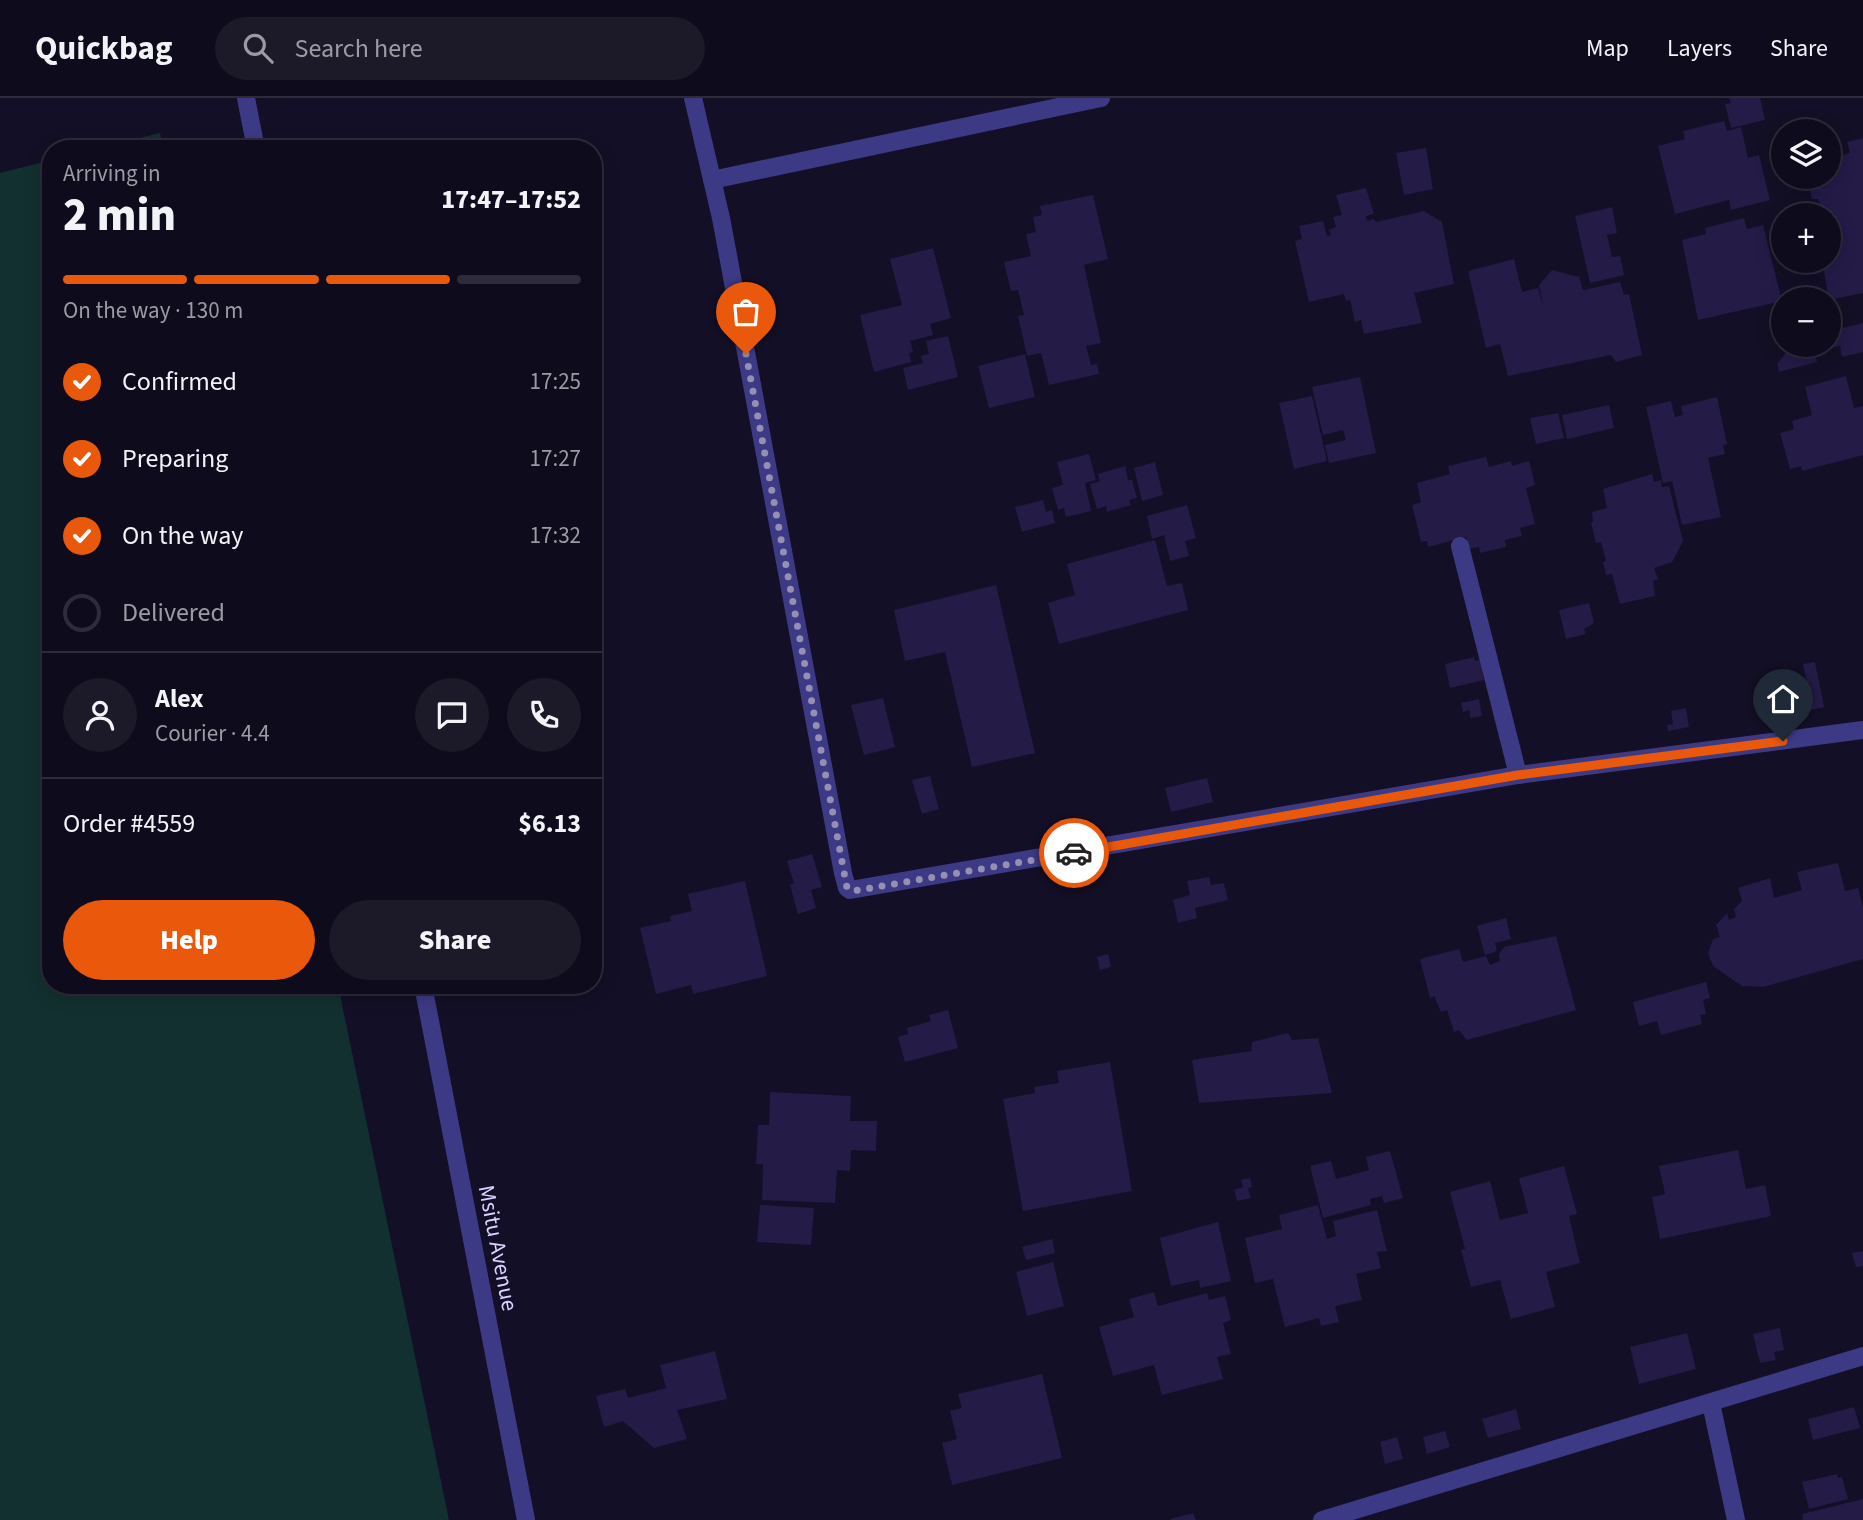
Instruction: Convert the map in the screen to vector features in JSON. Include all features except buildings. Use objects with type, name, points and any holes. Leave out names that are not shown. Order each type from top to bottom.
[{"type":"street","points":[[246,98],[254,140]]},
{"type":"street","points":[[693,98],[712,180],[843,873],[850,890],[1518,775],[1863,730]]},
{"type":"street","points":[[712,180],[1101,98]]},
{"type":"street","points":[[1460,546],[1518,775]]},
{"type":"street","name":"Msitu Avenue","points":[[425,994],[526,1520]]},
{"type":"street","points":[[1322,1520],[1863,1356]]},
{"type":"street","points":[[1711,1403],[1737,1520]]},
{"type":"green space","points":[[160,133],[162,140],[132,140]]},
{"type":"green space","points":[[42,162],[42,994],[340,994],[449,1520],[0,1520],[0,173]]},
{"type":"way so far","points":[[746,354],[847,888],[853,891],[1074,853]]},
{"type":"route","points":[[1074,853],[1518,775],[1783,741]]}]
